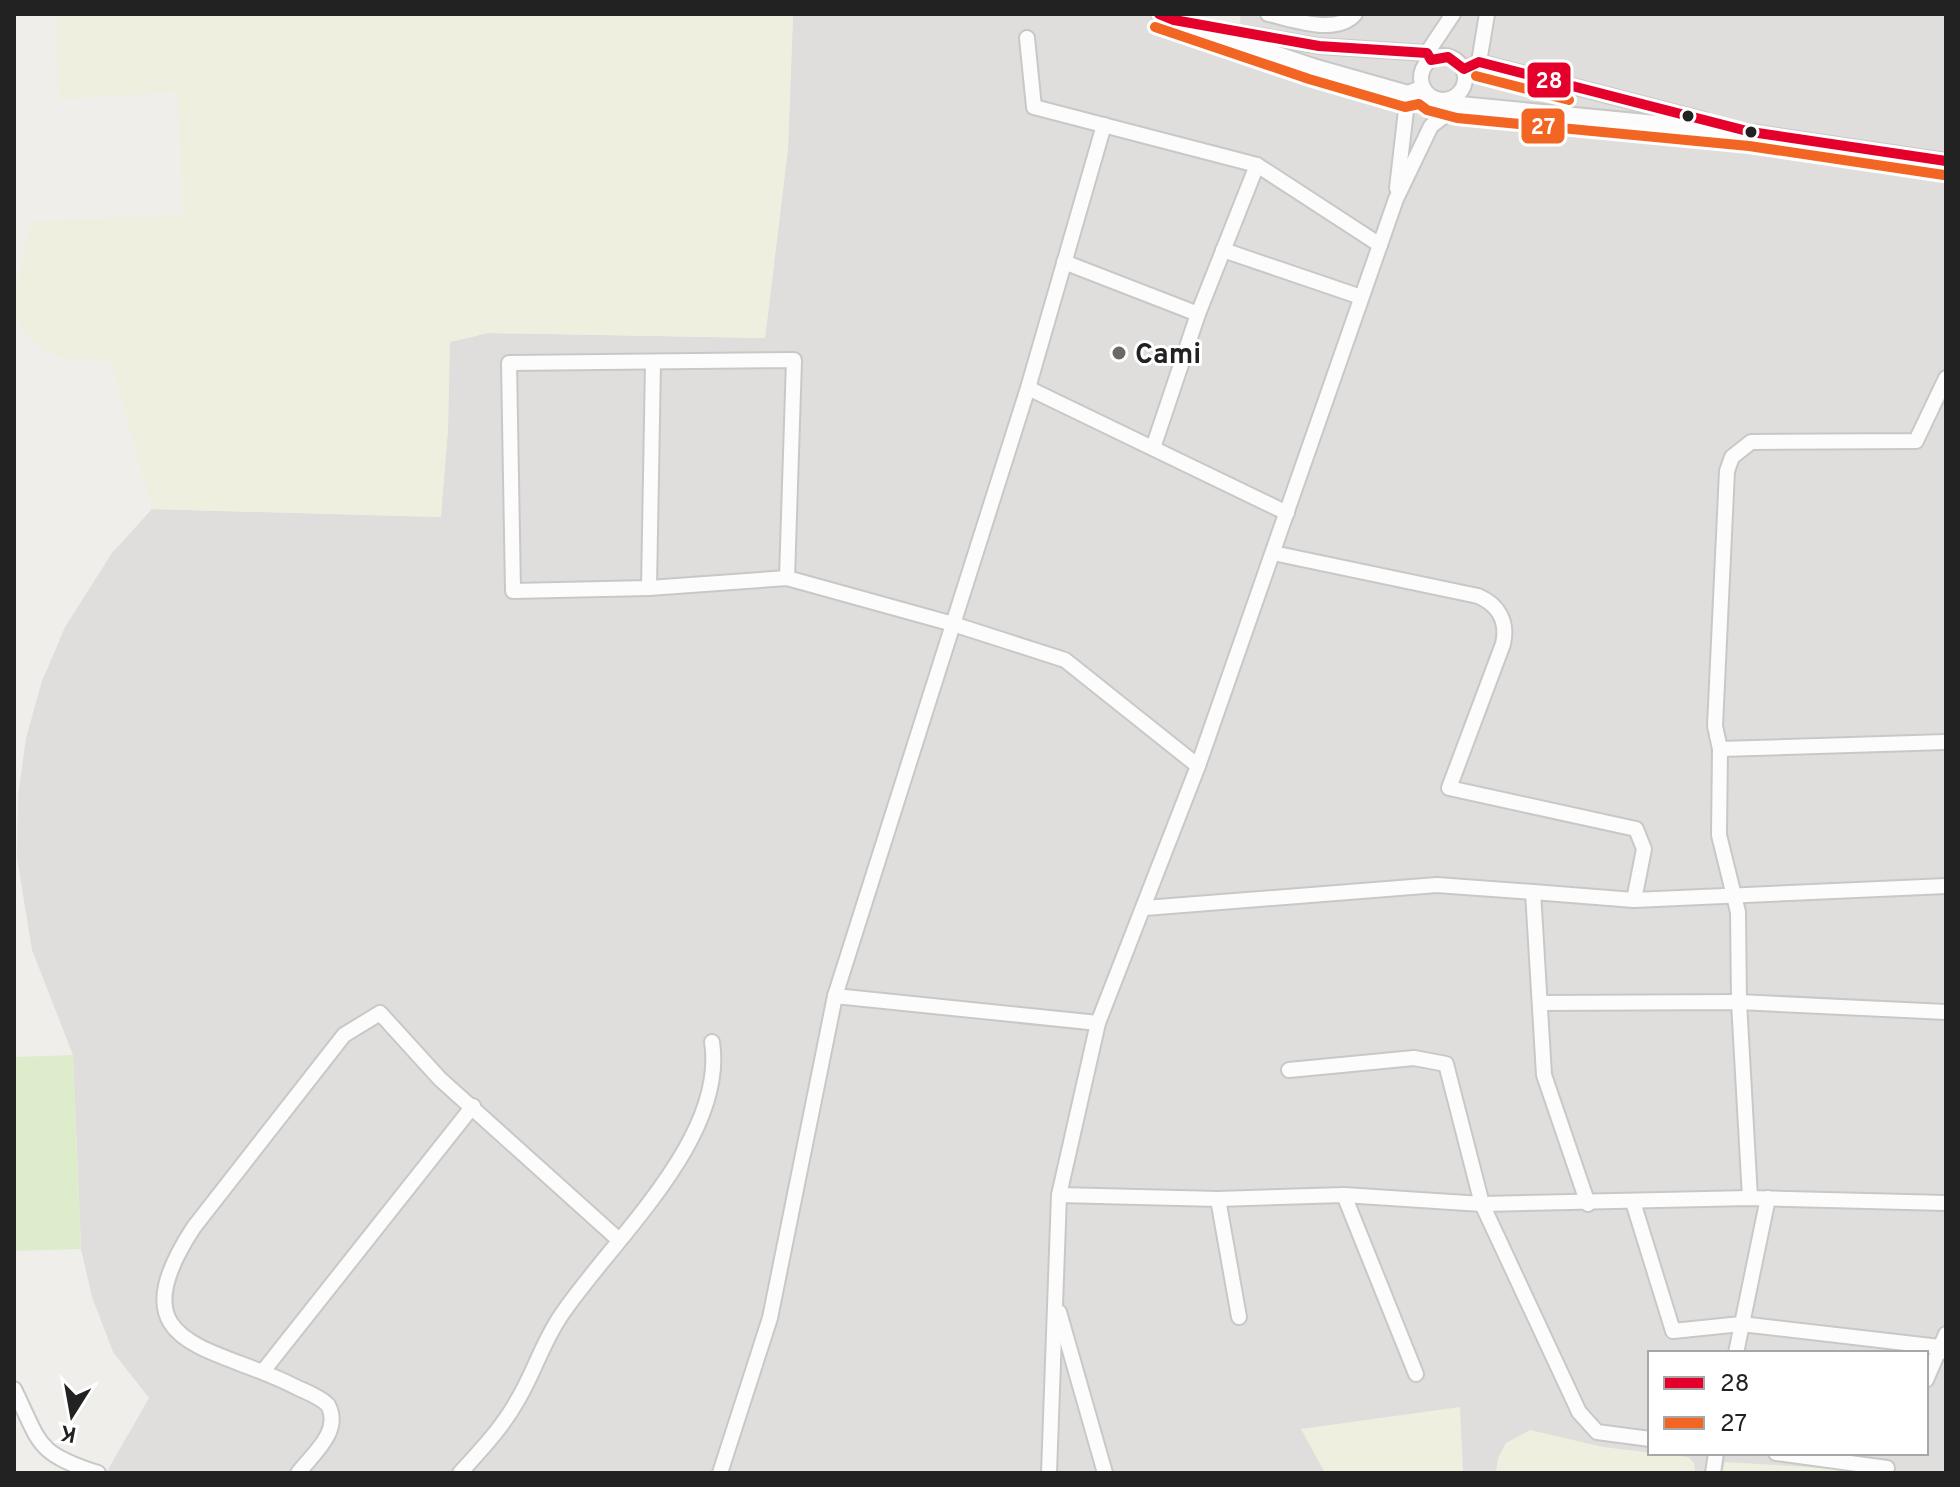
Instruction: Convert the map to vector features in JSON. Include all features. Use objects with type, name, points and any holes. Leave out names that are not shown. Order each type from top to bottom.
[{"type":"street","points":[[1159,14],[1408,93],[1423,87]]},
{"type":"street","points":[[1268,14],[1323,25],[1349,21],[1355,14]]},
{"type":"street","points":[[1453,14],[1422,73],[1423,87],[1432,97],[1751,132],[1946,161]]},
{"type":"street","points":[[1479,62],[1487,14]]},
{"type":"street","points":[[1049,1473],[1059,1195],[1098,1023],[1198,766],[1396,199],[1431,126],[1456,102],[1465,83],[1464,69],[1448,57],[1319,46],[1174,20]]},
{"type":"street","points":[[1027,38],[1034,107],[1257,165],[1380,245]]},
{"type":"street","points":[[1464,69],[1479,62],[1751,132]]},
{"type":"street","points":[[1396,199],[1408,93]]},
{"type":"street","points":[[720,1473],[770,1318],[835,996],[1028,388],[1104,125]]},
{"type":"street","points":[[1153,448],[1198,314],[1257,165]]},
{"type":"street","points":[[1223,250],[1361,297]]},
{"type":"street","points":[[1064,262],[1198,314]]},
{"type":"street","points":[[787,578],[794,360],[509,363],[513,591],[649,588],[787,578],[953,624],[1065,660],[1198,766]]},
{"type":"street","points":[[649,588],[653,363]]},
{"type":"street","points":[[1750,1198],[1739,1002],[1738,912],[1718,819],[1720,749],[1715,726],[1727,471],[1732,457],[1751,442],[1916,441],[1946,378]]},
{"type":"street","points":[[1028,388],[1287,513]]},
{"type":"street","points":[[1273,553],[1478,596],[1496,607],[1504,624],[1503,644],[1449,788],[1636,829],[1644,849],[1634,900]]},
{"type":"street","points":[[1720,749],[1946,742]]},
{"type":"street","points":[[1145,908],[1257,902],[1437,885],[1634,900],[1946,886]]},
{"type":"street","points":[[1533,892],[1544,1075],[1588,1204]]},
{"type":"street","points":[[835,996],[1098,1023]]},
{"type":"street","points":[[1540,1003],[1739,1002],[1946,1012]]},
{"type":"street","points":[[298,1473],[330,1433],[332,1415],[324,1401],[264,1370],[179,1336],[166,1315],[167,1284],[177,1256],[194,1227],[344,1035],[380,1013],[422,1062],[619,1240]]},
{"type":"street","points":[[460,1473],[508,1417],[563,1313],[688,1145],[711,1088],[715,1063],[712,1042]]},
{"type":"street","points":[[1289,1070],[1414,1058],[1446,1064],[1482,1204],[1586,1423],[1609,1436],[1648,1439]]},
{"type":"street","points":[[264,1370],[473,1106]]},
{"type":"street","points":[[1059,1195],[1218,1199],[1344,1195],[1482,1204],[1750,1198],[1946,1203]]},
{"type":"street","points":[[1344,1195],[1416,1374]]},
{"type":"street","points":[[1736,1351],[1768,1198]]},
{"type":"street","points":[[1218,1199],[1239,1317]]},
{"type":"street","points":[[1633,1202],[1673,1331],[1741,1324],[1944,1345],[1928,1376]]},
{"type":"street","points":[[1055,1300],[1105,1473]]},
{"type":"street","points":[[14,1389],[29,1426],[44,1449],[59,1461],[98,1473]]},
{"type":"street","points":[[1788,1455],[1886,1471]]},
{"type":"shaded area","points":[[793,14],[1169,14],[1241,36],[1240,14],[1946,14],[1946,1473],[106,1473],[149,1398],[113,1352],[92,1297],[81,1249],[73,1055],[32,950],[17,858],[18,796],[26,738],[42,681],[65,627],[112,553],[152,509],[440,517],[448,429],[449,342],[488,333],[765,338],[788,148]]},
{"type":"green space","points":[[56,14],[793,14],[788,148],[765,338],[488,333],[450,342],[448,429],[441,517],[152,509],[111,361],[64,358],[43,350],[21,329],[14,312],[14,295],[31,221],[183,215],[177,92],[59,100]]},
{"type":"green space","points":[[73,1055],[81,1249],[14,1251],[14,1057]]},
{"type":"green space","points":[[1460,1407],[1463,1473],[1325,1473],[1301,1429]]},
{"type":"green space","points":[[1530,1430],[1603,1447],[1648,1452],[1648,1455],[1688,1457],[1694,1463],[1695,1473],[1496,1473],[1498,1458],[1506,1443]]},
{"type":"green space","points":[[1725,1462],[1856,1470],[1861,1473],[1722,1473]]},
{"type":"transit line","name":"28","points":[[1159,14],[1174,20],[1319,46],[1427,53],[1431,60],[1448,57],[1464,69],[1479,62],[1751,132],[1946,161]]},
{"type":"transit line","name":"27","points":[[1155,27],[1309,79],[1405,107],[1419,104],[1427,110],[1457,118],[1749,146],[1944,175]]},
{"type":"transit line","name":"27","points":[[1476,76],[1569,100]]},
{"type":"place","name":"Cami","points":[[1119,353]]}]
